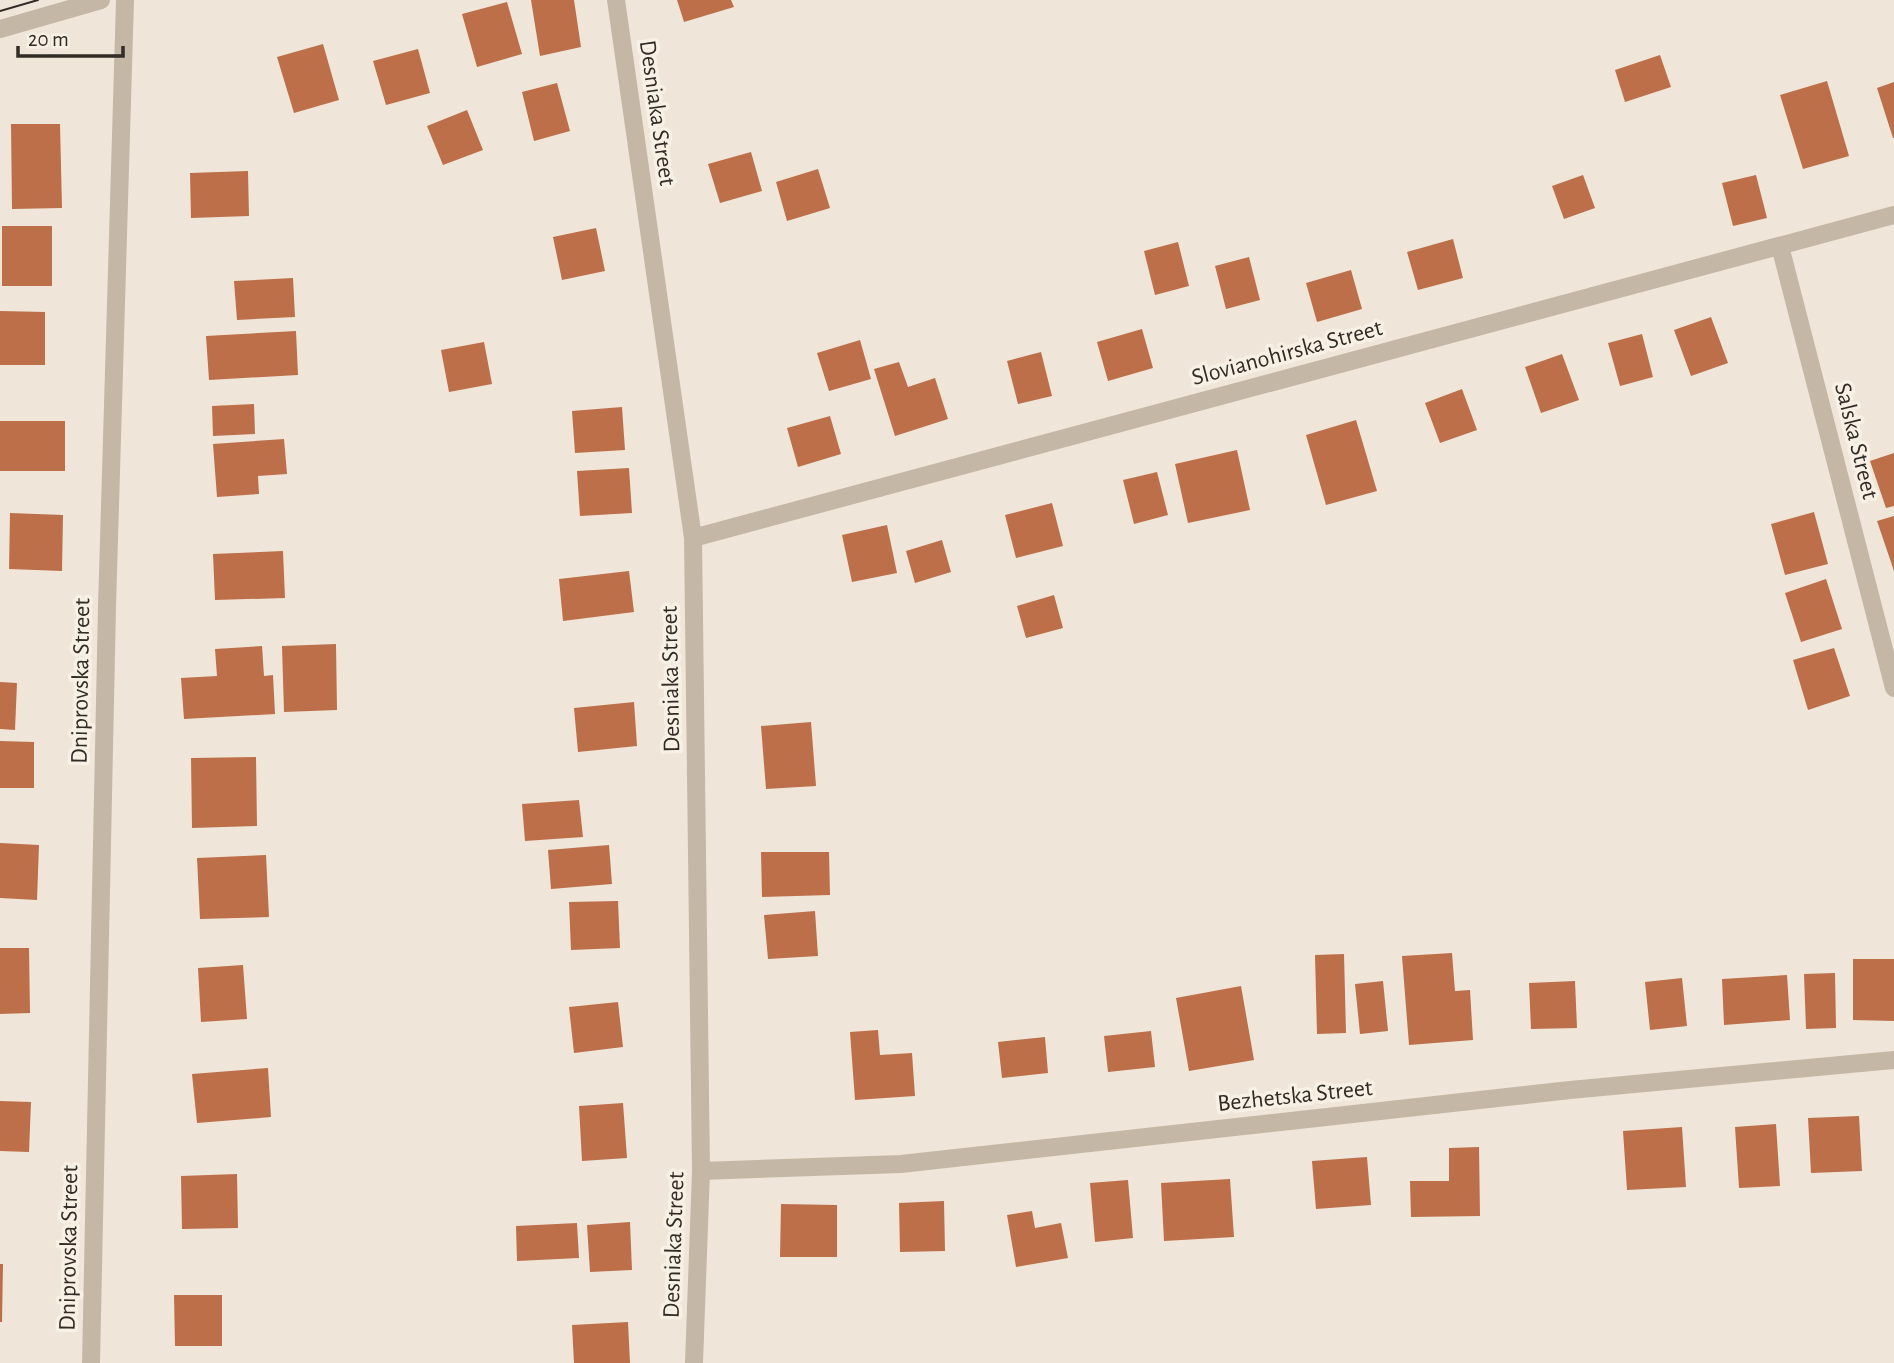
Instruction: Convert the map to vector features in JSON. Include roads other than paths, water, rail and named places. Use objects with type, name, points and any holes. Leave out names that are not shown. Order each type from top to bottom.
[{"type":"street","points":[[1,23],[102,0]]},
{"type":"street","name":"Dniprovska Street","points":[[91,1363],[106,648],[125,0]]},
{"type":"street","name":"Desniaka Street","points":[[616,0],[694,538],[701,1171],[694,1363]]},
{"type":"street","name":"Slovianohirska Street","points":[[694,538],[1894,215]]},
{"type":"street","name":"Salska Street","points":[[1780,246],[1894,688]]},
{"type":"street","name":"Bezhetska Street","points":[[701,1171],[901,1164],[1557,1092],[1894,1060]]},
{"type":"tram line","points":[[0,11],[38,0]]}]
